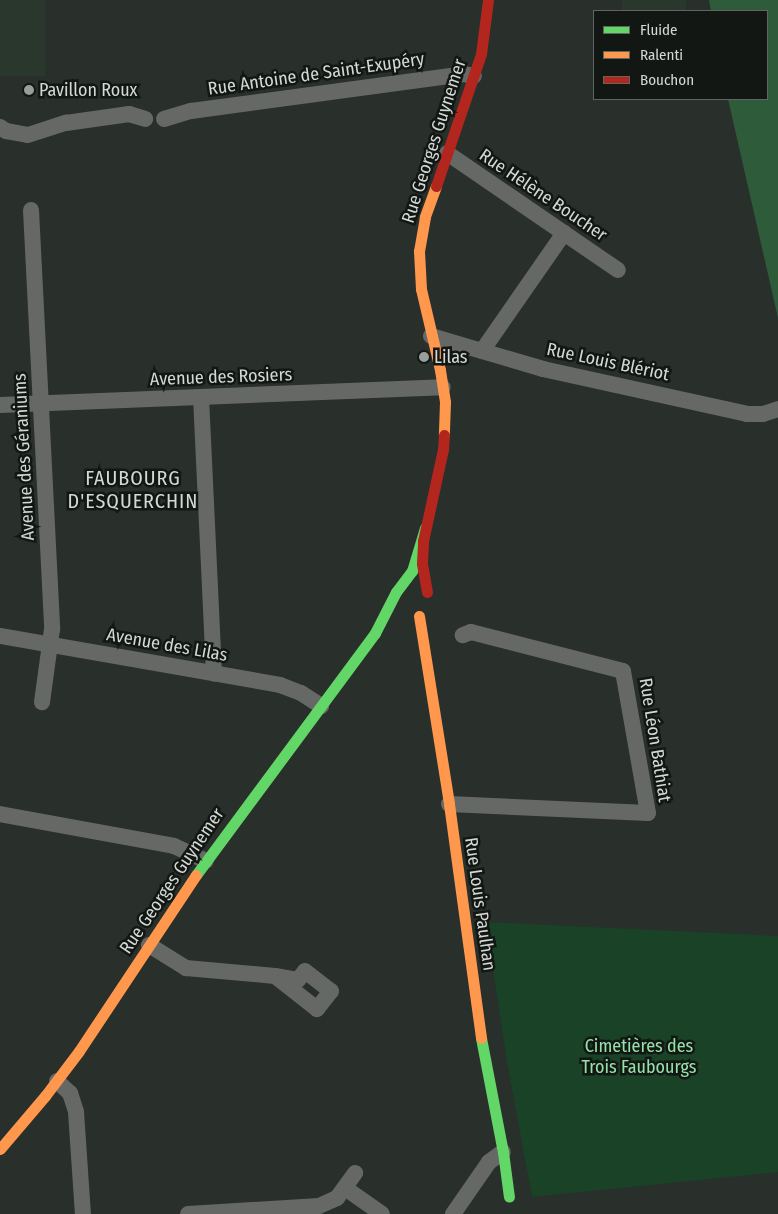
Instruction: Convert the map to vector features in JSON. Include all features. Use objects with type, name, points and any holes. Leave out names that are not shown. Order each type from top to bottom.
[{"type":"main road","name":"Rue Georges Guynemer","points":[[0,1149],[57,1081],[94,1030],[206,861],[375,633],[394,597],[412,571],[425,528],[443,448],[445,417],[443,388],[421,289],[418,251],[425,217],[484,42],[488,0]]},
{"type":"main road","name":"Rue Georges Guynemer","points":[[375,633],[415,610],[425,528]]},
{"type":"main road","points":[[394,597],[395,606],[415,610],[416,583],[402,585]]},
{"type":"main road","name":"Rue Louis Paulhan","points":[[415,610],[448,804],[485,1065],[503,1152],[509,1198]]},
{"type":"street","name":"Rue Antoine de Saint-Exupéry","points":[[164,119],[191,111],[463,74],[474,76]]},
{"type":"street","points":[[0,127],[6,131],[28,135],[66,123],[129,114],[145,119]]},
{"type":"street","name":"Rue Hélène Boucher","points":[[447,153],[618,270]]},
{"type":"street","name":"Avenue des Géraniums","points":[[31,210],[51,645],[42,702]]},
{"type":"street","points":[[482,352],[564,234]]},
{"type":"street","name":"Rue Louis Blériot","points":[[431,336],[543,368],[747,414],[763,414],[778,409]]},
{"type":"street","name":"Avenue des Rosiers","points":[[0,405],[443,388]]},
{"type":"street","points":[[201,398],[214,674]]},
{"type":"street","name":"Rue Léon Bathiat","points":[[448,804],[648,813],[624,671],[471,632],[463,635]]},
{"type":"street","name":"Avenue des Lilas","points":[[0,636],[286,686],[321,706]]},
{"type":"street","points":[[0,814],[174,846],[206,861]]},
{"type":"street","points":[[149,945],[186,968],[275,976]]},
{"type":"street","points":[[57,1081],[70,1093],[76,1112],[83,1214]]},
{"type":"street","points":[[453,1214],[489,1162],[503,1152]]},
{"type":"street","points":[[188,1214],[319,1206],[330,1202],[345,1188],[355,1173]]},
{"type":"street","points":[[345,1188],[382,1214]]},
{"type":"shaded area","points":[[0,0],[45,0],[45,76],[0,76]]},
{"type":"shaded area","points":[[622,0],[686,0],[686,10],[622,10]]},
{"type":"shaded area","points":[[709,0],[778,0],[778,318],[728,100],[768,100],[768,10],[711,10]]},
{"type":"green space","name":"Cimetières des Trois Faubourgs","points":[[486,922],[778,936],[778,1172],[532,1197],[507,1062]]},
{"type":"traffic: fast","points":[[196,875],[375,633],[396,592],[412,571],[425,528]]},
{"type":"traffic: fast","points":[[481,1038],[503,1152],[509,1197]]},
{"type":"traffic: slow","points":[[436,186],[425,217],[419,251],[421,289],[440,370],[445,402],[444,435]]},
{"type":"traffic: slow","points":[[419,616],[449,804],[481,1038]]},
{"type":"traffic: slow","points":[[0,1149],[45,1096],[79,1051],[196,875]]},
{"type":"traffic: jam","points":[[436,186],[481,54],[488,0]]},
{"type":"traffic: jam","points":[[427,592],[422,563],[423,541],[443,449],[444,435]]},
{"type":"place","name":"Pavillon Roux","points":[[29,90]]},
{"type":"place","name":"Lilas","points":[[424,357]]},
{"type":"district","name":"FAUBOURG D'ESQUERCHIN","points":[[133,490]]}]
